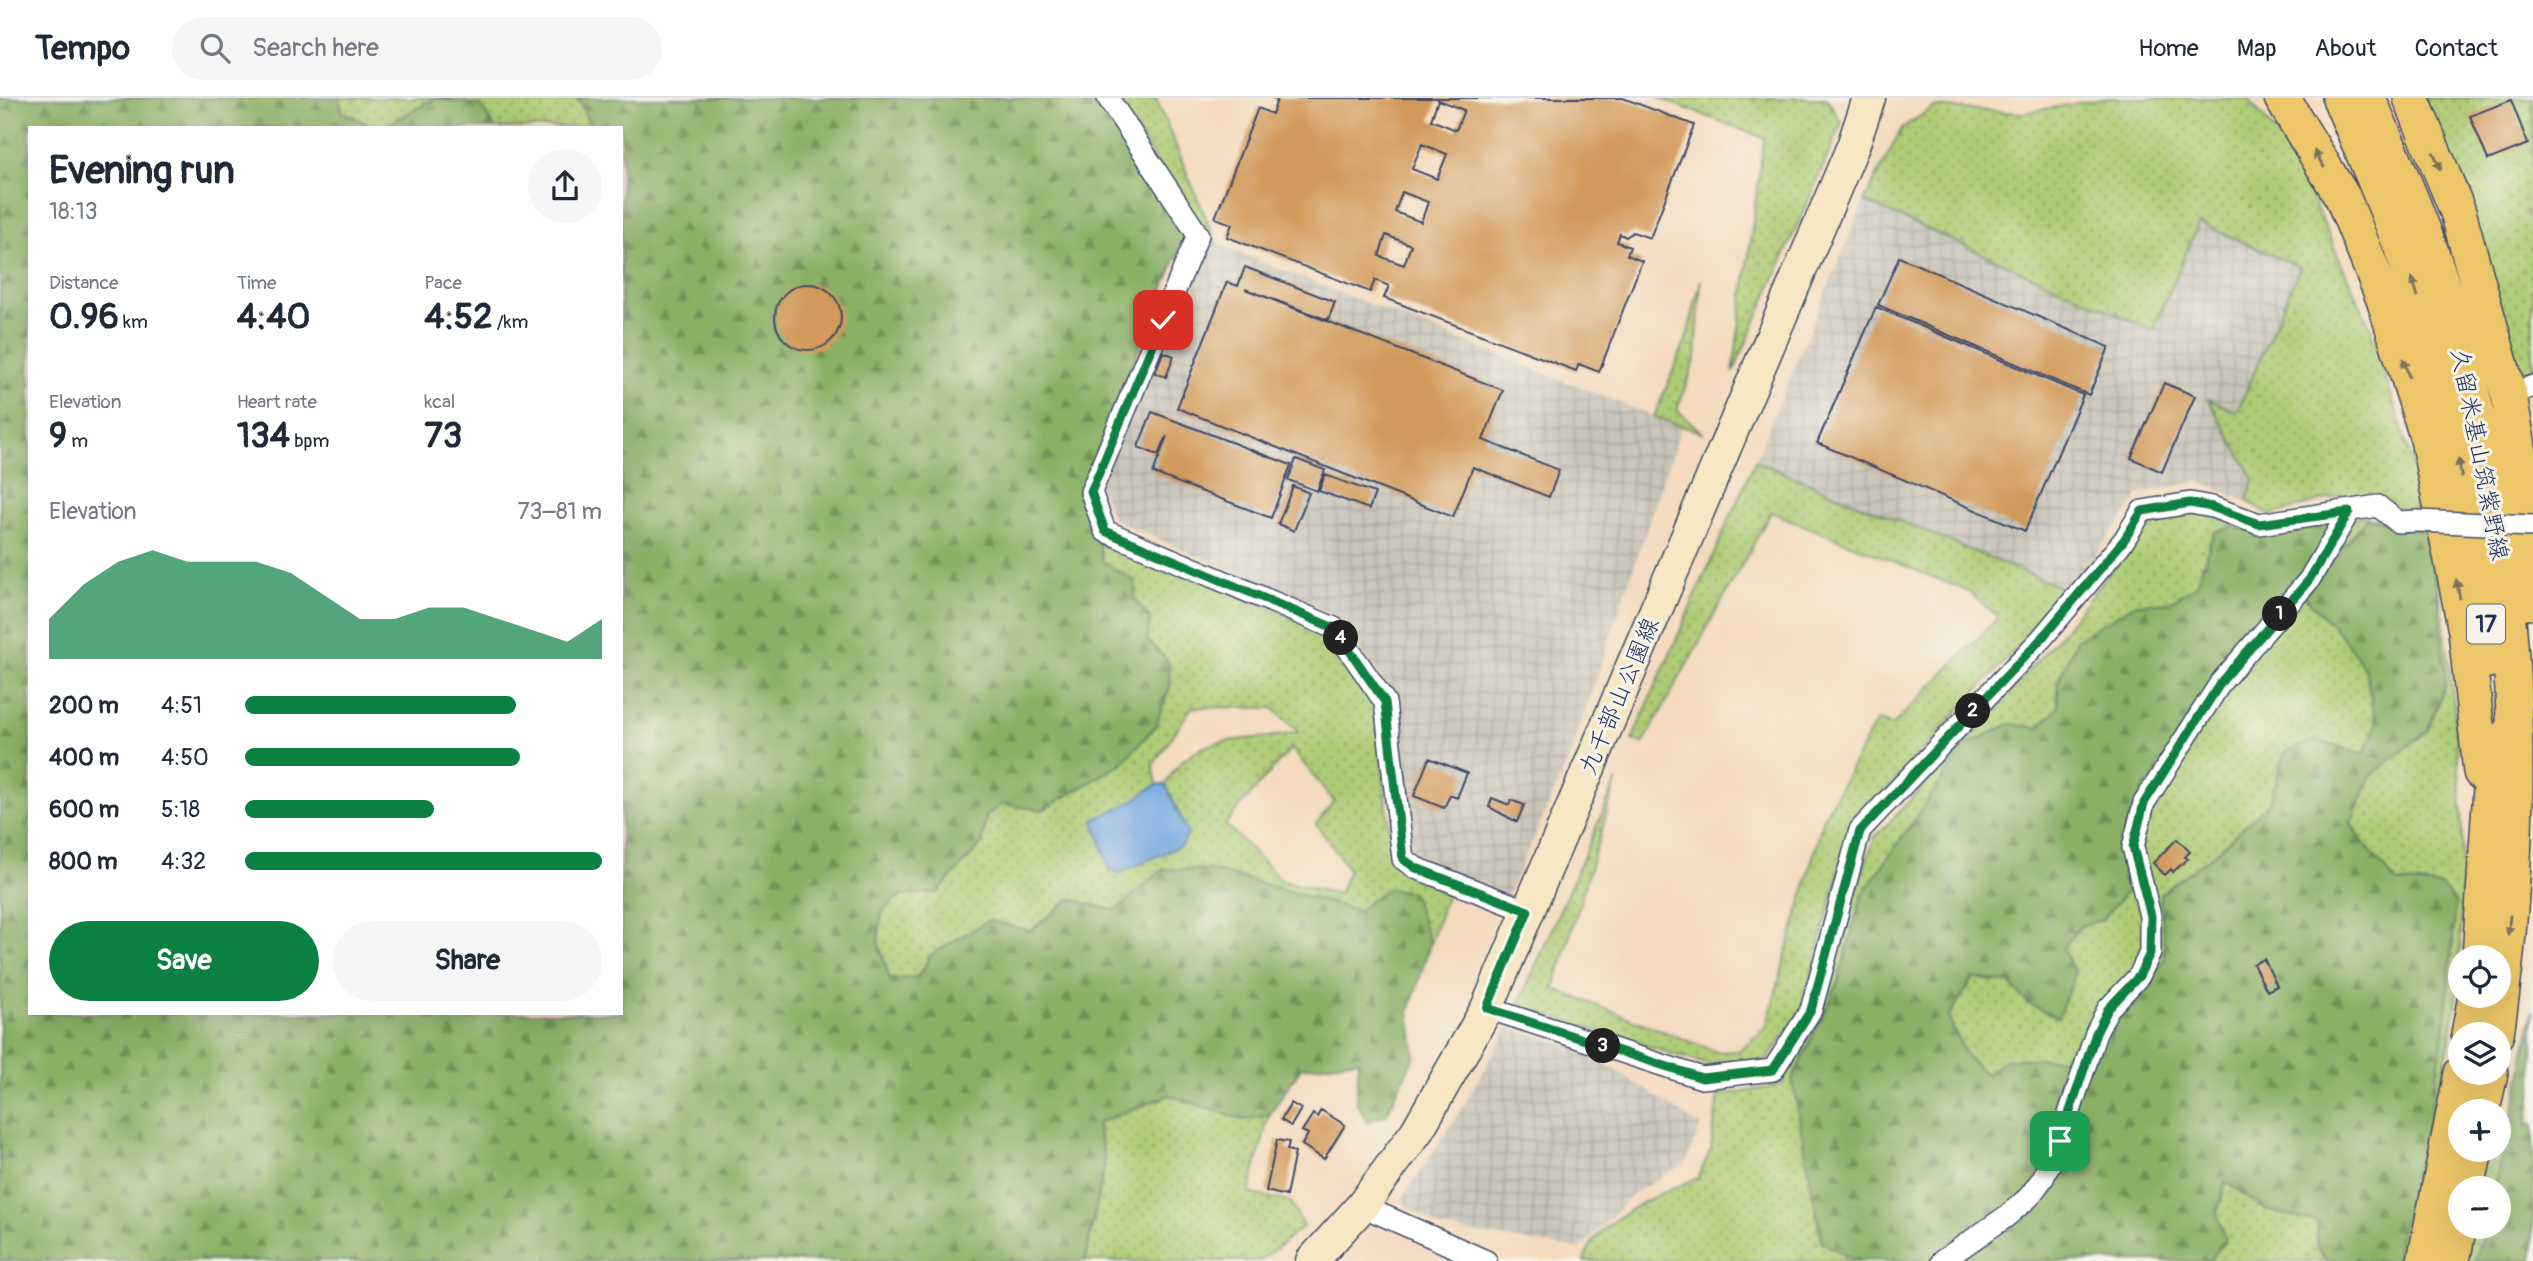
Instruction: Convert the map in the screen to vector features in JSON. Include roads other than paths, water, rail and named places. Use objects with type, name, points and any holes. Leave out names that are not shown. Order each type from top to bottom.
[{"type":"main road","name":"九千部山公園線","points":[[1312,1261],[1362,1206],[1417,1131],[1487,1008],[1853,146],[1869,98]]},
{"type":"main road","points":[[2282,98],[2343,198],[2384,299],[2428,439],[2466,631],[2502,854]]},
{"type":"main road","name":"久留米基山筑紫野線","points":[[2340,98],[2412,277],[2448,399],[2485,607],[2502,854],[2483,945]]},
{"type":"main road","name":"久留米基山筑紫野線","points":[[2368,98],[2437,269],[2474,395],[2509,599],[2517,709],[2502,854],[2496,1022]]},
{"type":"main road","points":[[2411,98],[2458,212],[2521,390],[2532,707],[2526,803],[2502,854]]},
{"type":"main road","points":[[2425,1261],[2460,1085]]},
{"type":"main road","points":[[2452,1261],[2456,1239]]},
{"type":"street","points":[[1108,98],[1198,234],[1091,492],[1105,531],[1334,628],[1385,702],[1403,859],[1416,868],[1528,911]]},
{"type":"street","points":[[1487,1008],[1702,1078],[1773,1070],[1811,1010],[1860,831],[2058,619],[2124,540],[2142,511],[2190,503],[2212,507],[2259,524],[2378,506],[2398,522],[2533,526]]},
{"type":"street","points":[[1942,1261],[2007,1216],[2029,1197],[2043,1178],[2060,1141],[2096,1033],[2108,1009],[2139,976],[2150,953],[2151,916],[2133,847],[2144,803],[2221,682],[2309,580],[2349,512]]},
{"type":"street","points":[[1362,1206],[1486,1261]]},
{"type":"water","points":[[1158,784],[1166,785],[1188,834],[1182,845],[1120,873],[1110,870],[1094,820],[1131,802]]}]
